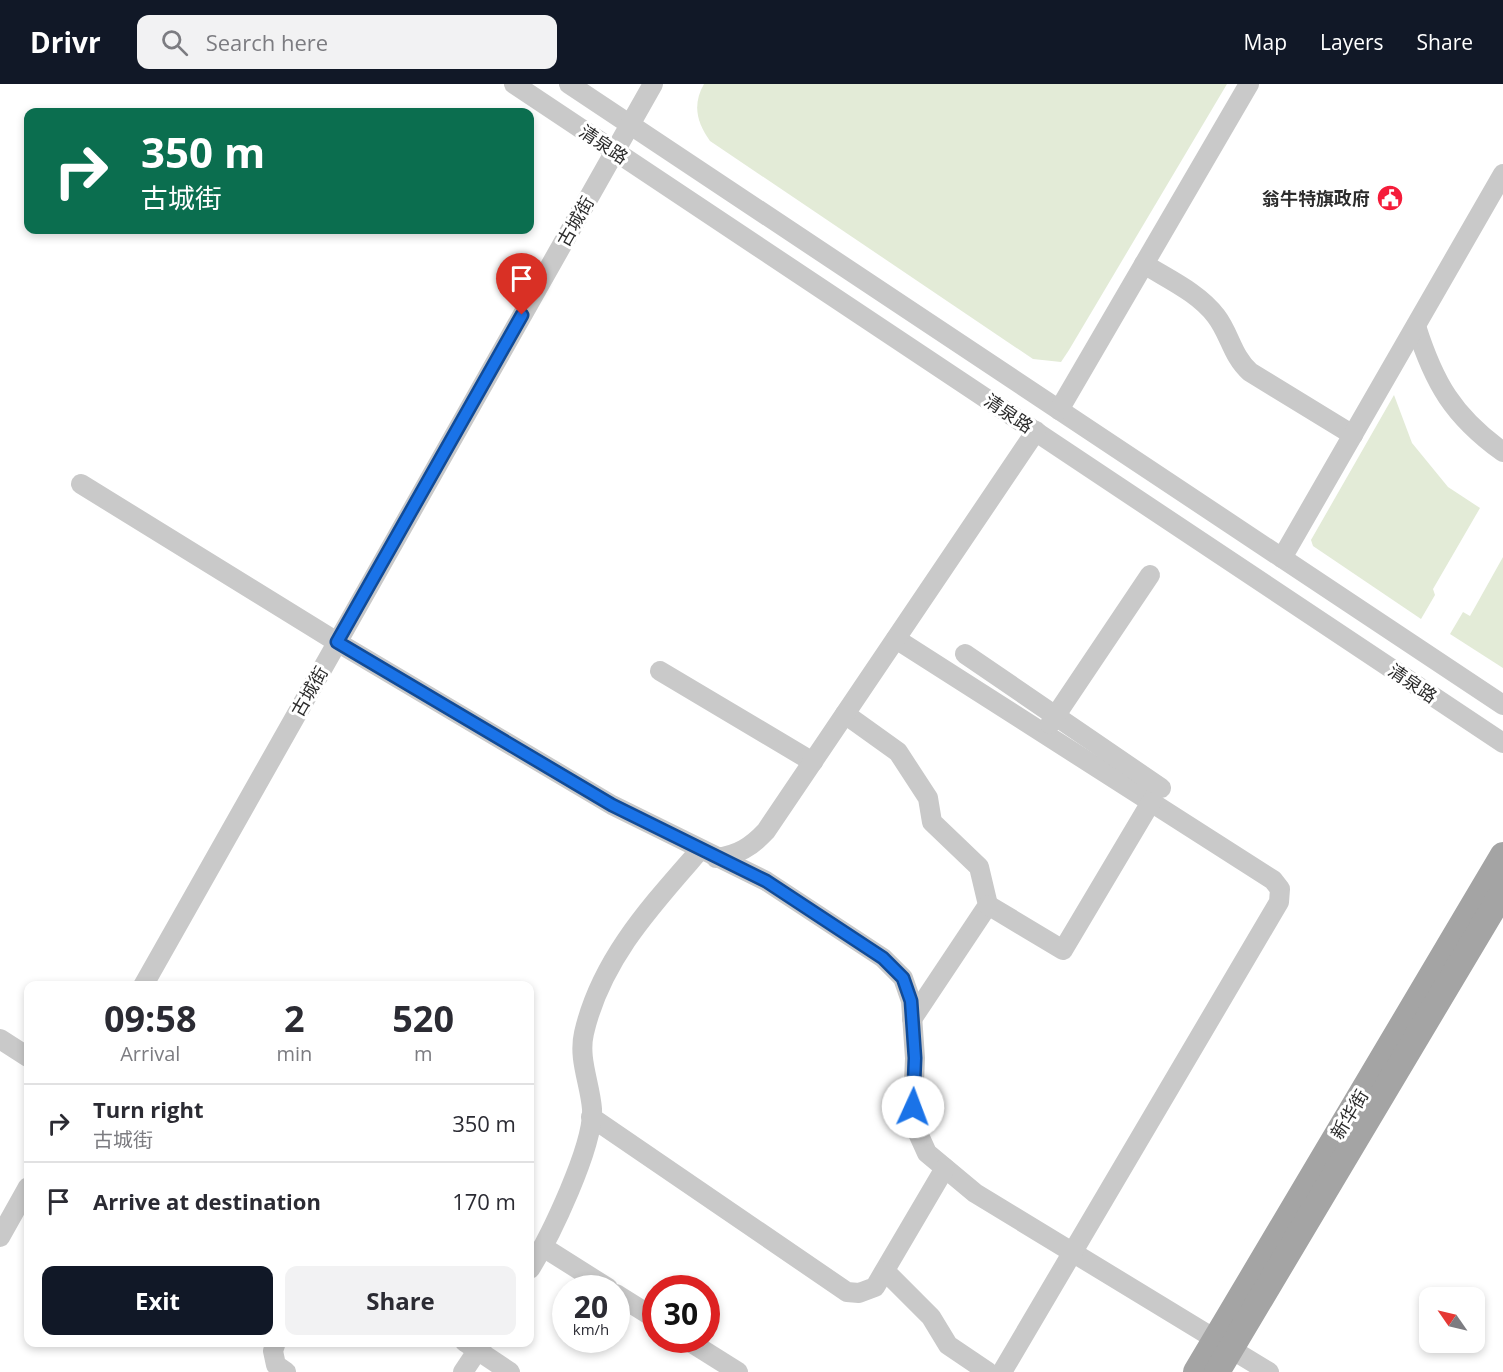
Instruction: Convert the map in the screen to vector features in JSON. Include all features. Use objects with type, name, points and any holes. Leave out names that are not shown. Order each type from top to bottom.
[{"type":"main road","name":"新华街","points":[[1217,1372],[1223,1344],[1503,855]]},
{"type":"main road","name":"新华街","points":[[1196,1372],[1223,1344],[1503,892]]},
{"type":"street","name":"清泉路","points":[[514,84],[1503,743]]},
{"type":"street","name":"清泉路","points":[[569,84],[1503,705]]},
{"type":"street","name":"古城街","points":[[145,981],[653,84]]},
{"type":"street","points":[[1059,410],[1249,84]]},
{"type":"street","points":[[1282,558],[1503,174]]},
{"type":"street","points":[[1144,264],[1204,303],[1217,317],[1239,362],[1250,372],[1353,435]]},
{"type":"street","points":[[1416,326],[1430,369],[1450,401],[1474,431],[1503,452]]},
{"type":"street","points":[[534,1262],[564,1204],[588,1135],[591,1117],[583,1061],[584,1034],[601,986],[618,951],[641,917],[708,854],[735,855],[754,844],[766,831],[1036,431]]},
{"type":"street","points":[[81,483],[337,642],[612,805],[766,881],[883,958],[903,978],[911,1001],[915,1058],[913,1107],[917,1131],[927,1153],[975,1193],[1269,1372]]},
{"type":"street","points":[[1053,720],[1150,575]]},
{"type":"street","points":[[896,639],[1156,795]]},
{"type":"street","points":[[965,654],[1273,880],[1280,889],[1279,902],[1002,1372]]},
{"type":"street","points":[[660,671],[813,762]]},
{"type":"street","points":[[845,714],[898,752],[928,798],[932,822],[979,867],[988,905],[1063,950],[1156,795]]},
{"type":"street","points":[[912,1019],[988,905]]},
{"type":"street","points":[[0,1039],[24,1054]]},
{"type":"street","points":[[591,1117],[834,1286],[847,1292],[871,1290],[885,1271],[945,1168]]},
{"type":"street","points":[[0,1237],[24,1194]]},
{"type":"street","points":[[543,1247],[587,1275]]},
{"type":"street","points":[[885,1271],[931,1317],[948,1345],[988,1372]]},
{"type":"street","points":[[274,1347],[276,1365],[286,1372]]},
{"type":"street","points":[[463,1372],[474,1347]]},
{"type":"street","points":[[478,1347],[510,1372]]},
{"type":"street","points":[[708,1353],[738,1372]]},
{"type":"green space","points":[[704,84],[1227,84],[1061,362],[1033,359],[710,141],[699,121],[697,107]]},
{"type":"green space","points":[[1394,395],[1412,443],[1448,487],[1480,508],[1433,589],[1435,595],[1421,619],[1313,546],[1311,540]]},
{"type":"green space","points":[[1503,557],[1503,668],[1450,634],[1463,612],[1470,616]]},
{"type":"place","name":"翁牛特旗政府","points":[[1390,198]]},
{"type":"route","points":[[522,315],[337,642],[612,805],[686,844],[766,881],[883,958],[903,978],[911,1001],[915,1058],[913,1107]]}]
